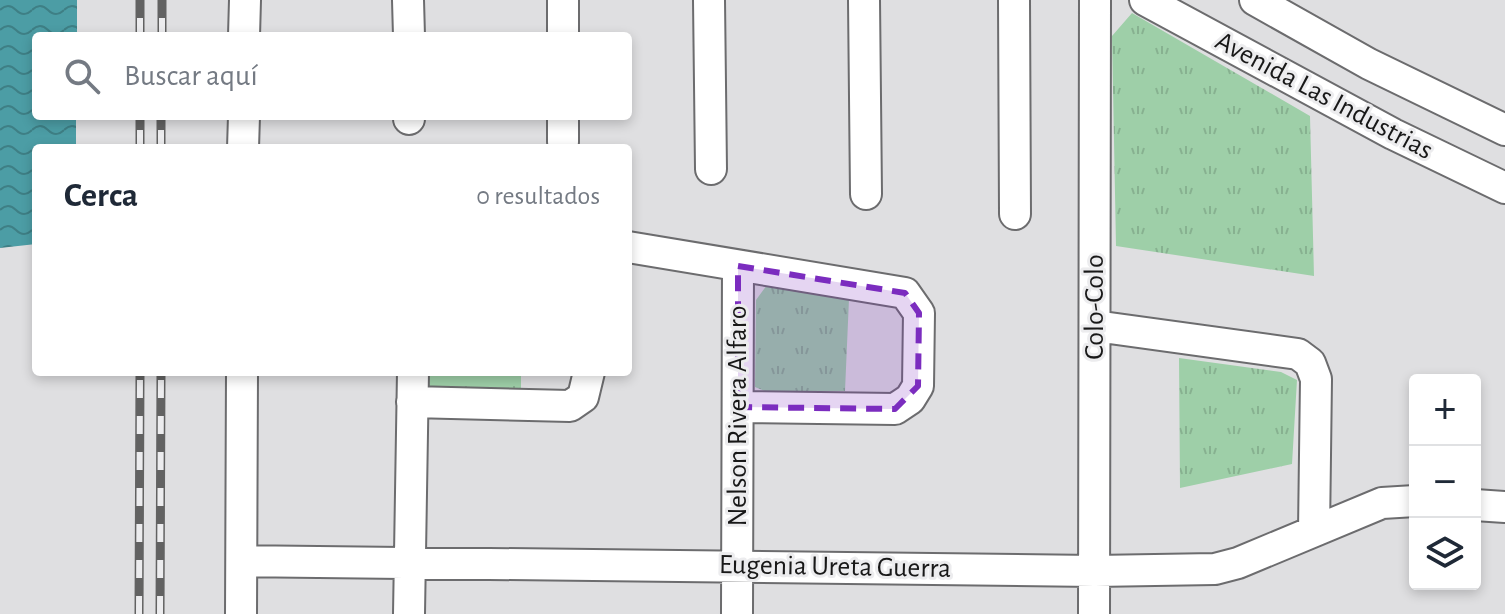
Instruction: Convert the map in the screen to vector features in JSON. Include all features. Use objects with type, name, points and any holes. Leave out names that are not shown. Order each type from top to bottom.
[{"type":"street","points":[[244,32],[245,0]]},
{"type":"street","points":[[408,0],[409,32]]},
{"type":"street","points":[[563,0],[563,32]]},
{"type":"street","points":[[709,0],[711,169]]},
{"type":"street","points":[[864,0],[866,194]]},
{"type":"street","points":[[1014,0],[1015,214]]},
{"type":"street","name":"Colo-Colo","points":[[1094,614],[1095,0]]},
{"type":"street","name":"Avenida Las Industrias","points":[[1145,0],[1393,134],[1505,188]]},
{"type":"street","name":"Avenida Las Industrias","points":[[1255,0],[1369,64],[1505,130]]},
{"type":"street","points":[[243,144],[244,120]]},
{"type":"street","points":[[632,248],[905,293],[919,313],[918,386],[910,399],[895,409],[738,407]]},
{"type":"street","name":"Nelson Rivera Alfaro","points":[[737,614],[738,266]]},
{"type":"street","points":[[1095,326],[1298,354],[1310,363],[1316,379],[1314,531]]},
{"type":"street","points":[[241,614],[242,376]]},
{"type":"street","points":[[409,614],[413,376]]},
{"type":"street","points":[[412,402],[570,406],[583,397],[588,376]]},
{"type":"street","name":"Eugenia Ureta Guerra","points":[[242,561],[1095,571],[1215,569],[1382,503],[1409,501]]},
{"type":"street","points":[[1481,505],[1505,507]]},
{"type":"highlighted area","points":[[738,266],[905,293],[919,313],[918,386],[895,409],[738,407]]},
{"type":"green space","points":[[1132,13],[1310,116],[1314,276],[1116,246],[1112,36]]},
{"type":"green space","points":[[767,285],[849,299],[845,391],[767,392],[755,387],[756,300]]},
{"type":"green space","points":[[1179,358],[1281,372],[1297,380],[1292,464],[1180,488]]},
{"type":"green space","points":[[428,376],[521,376],[521,390],[427,388]]},
{"type":"water","points":[[0,0],[77,0],[77,32],[32,32],[32,120],[76,120],[76,144],[32,144],[32,244],[0,248]]},
{"type":"railway","points":[[140,0],[140,32]]},
{"type":"railway","points":[[162,0],[162,32]]},
{"type":"railway","points":[[140,120],[140,144]]},
{"type":"railway","points":[[161,120],[161,144]]},
{"type":"railway","points":[[139,614],[140,376]]},
{"type":"railway","points":[[160,614],[161,376]]}]
